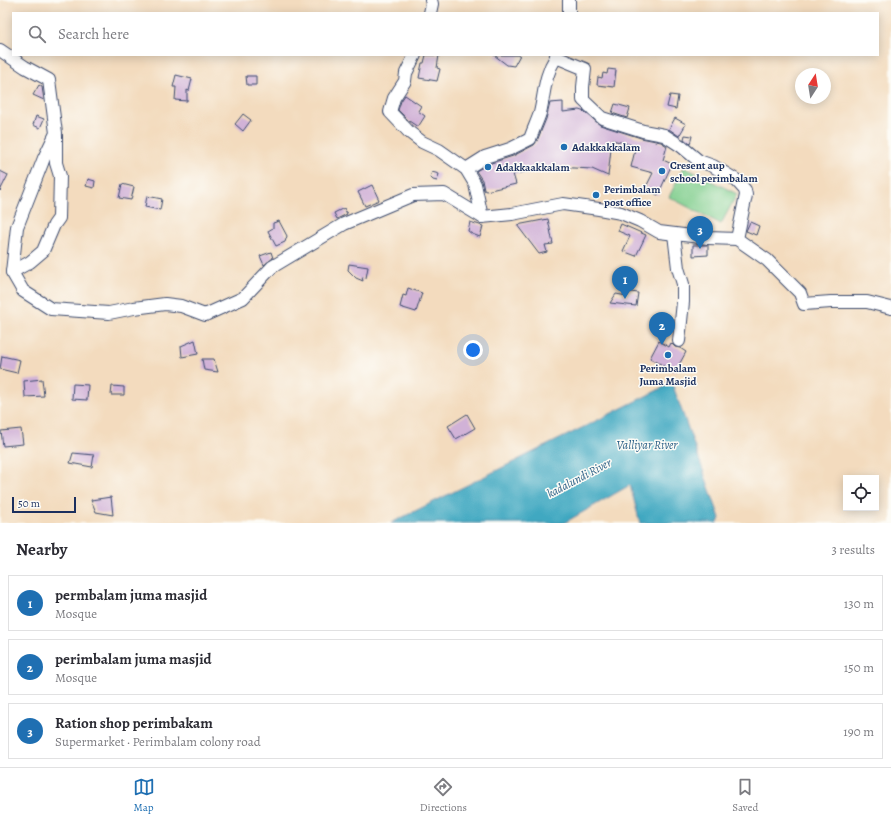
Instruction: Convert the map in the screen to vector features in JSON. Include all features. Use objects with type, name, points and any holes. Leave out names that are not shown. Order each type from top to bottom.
[{"type":"street","points":[[430,12],[432,4],[431,0]]},
{"type":"street","points":[[569,0],[570,12]]},
{"type":"street","points":[[0,50],[25,67],[49,80],[56,133],[56,163],[60,176],[59,218],[54,225],[43,251],[30,262],[12,272]]},
{"type":"street","points":[[414,56],[409,67],[405,82],[394,98],[390,112],[409,132],[422,142],[440,150],[466,169],[475,184],[482,217]]},
{"type":"street","points":[[466,169],[485,158],[510,149],[530,139],[540,112],[549,68],[556,56],[585,69],[582,87],[583,100],[602,118],[643,131],[664,135],[687,150],[699,161],[713,166],[736,180],[745,190],[746,195],[737,239]]},
{"type":"street","points":[[56,133],[44,158],[17,227],[12,272],[22,291],[51,309],[109,313],[165,304],[181,306],[205,315],[243,298],[272,267],[344,224],[413,195],[444,194],[482,217],[512,214],[563,204],[621,213],[640,221],[659,232],[708,238],[737,239],[767,260],[800,293],[804,304],[867,302],[891,308]]},
{"type":"street","points":[[674,234],[678,268],[683,284],[683,302],[679,342]]},
{"type":"green space","points":[[684,167],[737,194],[721,224],[669,197]]},
{"type":"water","name":"Valliyar River","points":[[672,383],[720,518],[718,523],[640,523],[630,485],[564,523],[391,523]]},
{"type":"building","points":[[426,56],[439,56],[437,68],[440,69],[437,81],[419,78],[422,63],[424,63]]},
{"type":"building","points":[[495,56],[519,56],[514,66],[507,65]]},
{"type":"building","points":[[608,69],[616,70],[614,87],[597,85],[598,77],[602,78],[603,73],[607,74]]},
{"type":"building","points":[[176,75],[192,79],[189,91],[187,90],[187,101],[175,100],[176,87],[173,87]]},
{"type":"building","points":[[246,76],[256,76],[256,85],[247,85]]},
{"type":"building","points":[[39,85],[42,87],[44,100],[33,95]]},
{"type":"building","points":[[405,95],[421,106],[418,111],[425,116],[418,127],[409,121],[398,110]]},
{"type":"building","points":[[670,95],[678,96],[676,109],[667,107]]},
{"type":"building","name":"Adakkakkalam","points":[[563,102],[563,112],[579,110],[585,112],[600,125],[641,138],[661,142],[667,146],[663,160],[672,164],[658,195],[645,189],[653,173],[631,167],[636,146],[612,140],[608,176],[592,169],[556,167],[513,174],[516,184],[486,191],[484,190],[482,180],[476,171],[488,164],[513,156],[534,145],[546,119],[550,103]]},
{"type":"building","points":[[615,104],[630,108],[627,118],[612,113]]},
{"type":"building","points":[[243,114],[251,120],[243,131],[235,124]]},
{"type":"building","points":[[36,116],[44,119],[40,128],[33,125]]},
{"type":"building","points":[[675,118],[686,124],[679,136],[669,129]]},
{"type":"building","points":[[685,135],[692,136],[690,144],[684,139]]},
{"type":"building","points":[[0,171],[8,175],[0,191]]},
{"type":"building","points":[[432,172],[439,174],[437,181],[430,177]]},
{"type":"building","points":[[88,179],[95,181],[94,188],[86,186]]},
{"type":"building","points":[[122,184],[134,187],[131,200],[119,198]]},
{"type":"building","points":[[372,185],[379,200],[365,206],[358,192]]},
{"type":"building","points":[[147,196],[162,199],[160,210],[145,207]]},
{"type":"building","points":[[344,208],[347,214],[337,219],[334,213]]},
{"type":"building","points":[[548,219],[553,244],[545,245],[547,252],[539,254],[517,225]]},
{"type":"building","points":[[279,221],[287,236],[285,242],[276,246],[268,231],[273,228],[273,223]]},
{"type":"building","points":[[470,222],[483,226],[480,237],[468,231]]},
{"type":"building","points":[[750,222],[759,226],[756,235],[746,231]]},
{"type":"building","points":[[621,224],[646,235],[636,256],[623,251],[630,236],[618,231]]},
{"type":"building","points":[[693,245],[708,245],[708,255],[693,256]]},
{"type":"building","points":[[271,252],[273,258],[264,265],[260,256]]},
{"type":"building","points":[[349,264],[368,267],[366,278],[362,277],[363,281],[356,278],[348,270]]},
{"type":"building","points":[[408,288],[422,293],[416,312],[400,307],[403,295],[406,296]]},
{"type":"building","points":[[631,292],[638,293],[636,306],[610,303],[616,294],[627,296]]},
{"type":"building","points":[[195,340],[198,354],[182,357],[181,346]]},
{"type":"building","name":"Perimbalam Juma Masjid","points":[[659,341],[669,347],[671,343],[675,347],[686,352],[675,372],[650,358]]},
{"type":"building","points":[[2,356],[20,360],[17,373],[0,369]]},
{"type":"building","points":[[202,359],[214,359],[218,372],[204,370]]},
{"type":"building","points":[[42,379],[44,396],[25,397],[24,381]]},
{"type":"building","points":[[73,384],[88,385],[87,400],[72,399]]},
{"type":"building","points":[[112,386],[124,387],[124,395],[111,395]]},
{"type":"building","points":[[467,414],[475,428],[456,439],[448,426]]},
{"type":"building","points":[[21,429],[23,444],[3,446],[1,431]]},
{"type":"building","points":[[73,453],[94,455],[92,467],[70,463]]},
{"type":"building","points":[[111,497],[113,515],[96,512],[91,500]]},
{"type":"place","name":"Adakkakkalam","points":[[564,147]]},
{"type":"place","name":"Adakkaakkalam","points":[[488,167]]},
{"type":"place","name":"Cresent aup school perimbalam","points":[[662,171]]},
{"type":"place","name":"Perimbalam post office","points":[[596,195]]},
{"type":"place","name":"Ration shop perimbakam","points":[[700,249]]},
{"type":"place","name":"permbalam juma masjid","points":[[625,299]]},
{"type":"place","name":"perimbalam juma masjid","points":[[662,345]]},
{"type":"place","name":"Perimbalam Juma Masjid","points":[[668,355]]},
{"type":"water label","name":"kadalundi River","points":[[579,478]]}]
